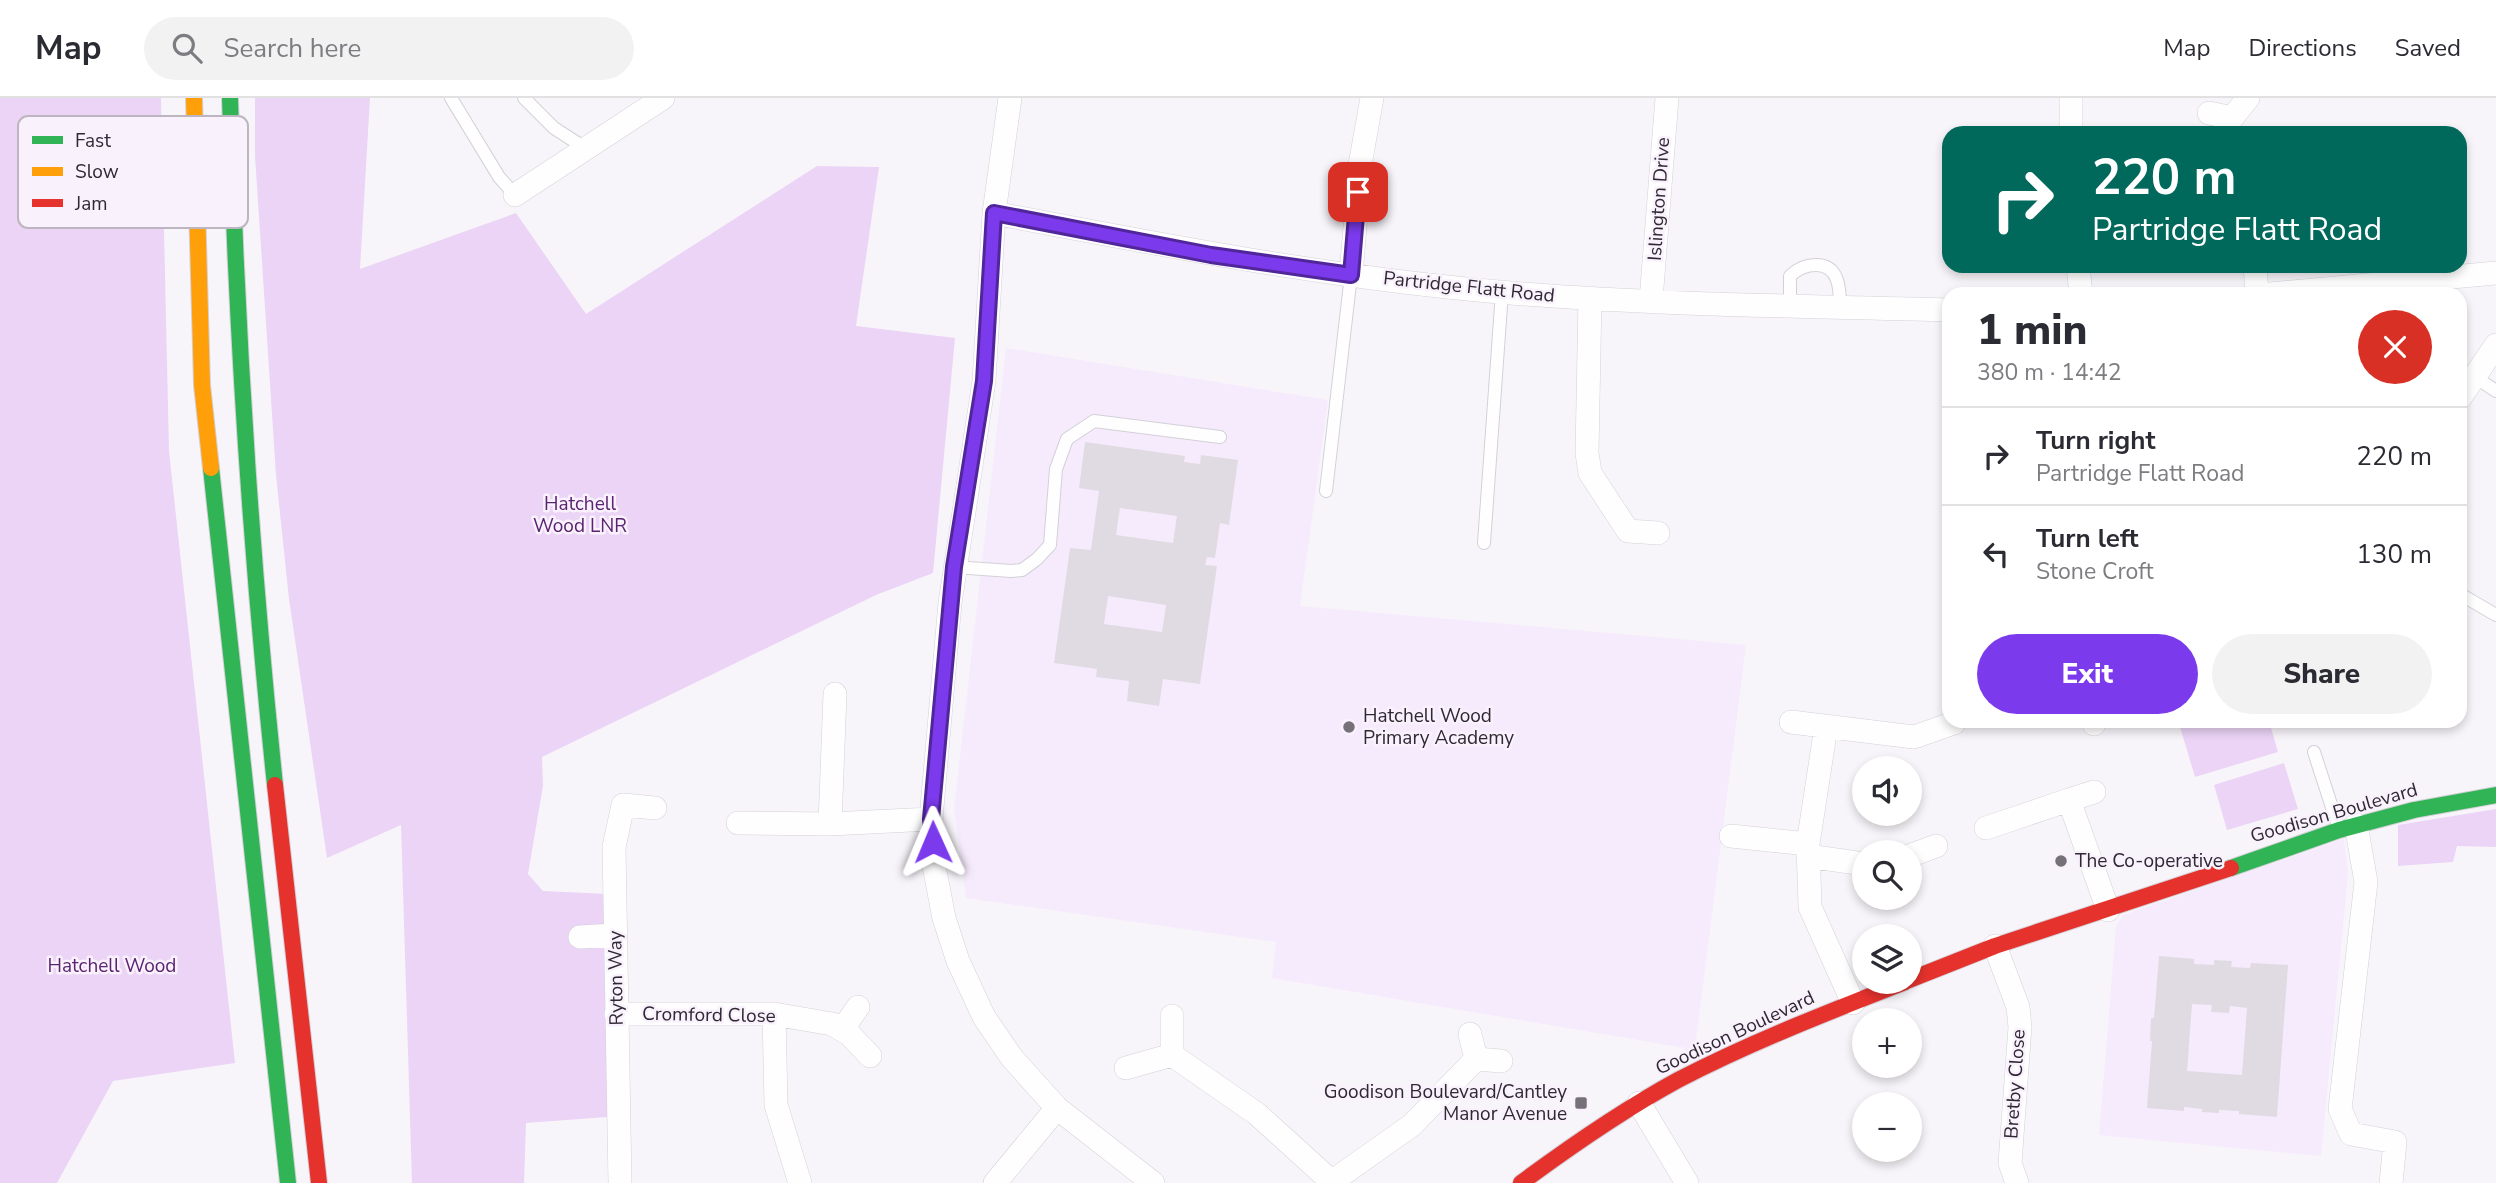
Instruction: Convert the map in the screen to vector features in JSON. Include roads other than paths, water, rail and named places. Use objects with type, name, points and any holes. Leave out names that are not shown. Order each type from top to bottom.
[{"type":"main road","points":[[194,98],[195,116]]},
{"type":"main road","points":[[230,98],[230,116]]},
{"type":"main road","points":[[198,228],[202,385],[288,1183]]},
{"type":"main road","points":[[233,228],[240,382],[257,601],[319,1183]]},
{"type":"main road","name":"Goodison Boulevard","points":[[1922,975],[1995,946],[2347,827],[2414,810],[2496,795]]},
{"type":"main road","name":"Goodison Boulevard","points":[[1521,1183],[1578,1141],[1639,1102],[1701,1068],[1875,994]]},
{"type":"street","points":[[515,195],[663,98]]},
{"type":"street","points":[[1010,98],[994,213],[984,381],[954,567],[931,819],[934,866],[944,918],[958,961],[984,1017],[1012,1058],[1057,1108],[1153,1183]]},
{"type":"street","points":[[1351,275],[1360,165],[1372,98]]},
{"type":"street","name":"Islington Drive","points":[[1651,300],[1667,98]]},
{"type":"street","points":[[2071,98],[2071,126]]},
{"type":"street","points":[[2209,114],[2236,125],[2248,98]]},
{"type":"street","name":"Partridge Flatt Road","points":[[994,213],[1211,255],[1351,275],[1502,292],[1590,298],[1942,310]]},
{"type":"street","points":[[2345,287],[2496,273]]},
{"type":"street","points":[[1590,298],[1587,453],[1590,473],[1628,531],[1658,533]]},
{"type":"street","points":[[2467,388],[2496,345]]},
{"type":"street","points":[[830,824],[835,694]]},
{"type":"street","points":[[1791,722],[1914,737],[1942,727]]},
{"type":"street","points":[[1826,727],[1808,850],[1810,906],[1853,1003]]},
{"type":"street","points":[[1986,828],[2094,792]]},
{"type":"street","points":[[2069,800],[2108,910]]},
{"type":"street","name":"Ryton Way","points":[[620,1183],[614,846],[623,805],[655,808]]},
{"type":"street","points":[[738,823],[830,824],[931,819]]},
{"type":"street","points":[[2347,827],[2366,882],[2340,1109],[2351,1134],[2395,1142],[2391,1183]]},
{"type":"street","points":[[1731,836],[1852,861]]},
{"type":"street","points":[[1922,851],[1936,846]]},
{"type":"street","points":[[580,937],[615,934]]},
{"type":"street","name":"Bretby Close","points":[[1995,946],[2018,1007],[2020,1027],[2010,1163],[2017,1183]]},
{"type":"street","points":[[842,1030],[858,1007]]},
{"type":"street","name":"Cromford Close","points":[[616,1014],[774,1014],[832,1024],[870,1056]]},
{"type":"street","points":[[774,1014],[776,1105],[800,1183]]},
{"type":"street","points":[[1172,1016],[1172,1055]]},
{"type":"street","points":[[1470,1034],[1476,1059]]},
{"type":"street","points":[[1126,1068],[1172,1055]]},
{"type":"street","points":[[1172,1055],[1257,1114],[1331,1182],[1412,1125],[1476,1059]]},
{"type":"street","points":[[1476,1059],[1501,1061]]},
{"type":"street","points":[[1639,1102],[1687,1183]]},
{"type":"street","points":[[995,1183],[1057,1108]]},
{"type":"lane","points":[[452,98],[499,177],[515,195]]},
{"type":"lane","points":[[524,98],[554,128],[585,148]]},
{"type":"lane","points":[[1790,305],[1790,276],[1796,270],[1809,265],[1825,265],[1833,271],[1839,284],[1840,307]]},
{"type":"lane","points":[[1326,491],[1351,275]]},
{"type":"lane","points":[[1484,543],[1502,292]]},
{"type":"lane","points":[[2475,377],[2496,391]]},
{"type":"lane","points":[[954,567],[1022,570],[1037,559],[1050,545],[1056,470],[1067,439],[1094,421],[1220,438]]},
{"type":"lane","points":[[2467,598],[2496,615]]},
{"type":"lane","points":[[2314,752],[2347,827]]},
{"type":"place","name":"Hatchell Wood Primary Academy","points":[[1349,727]]},
{"type":"place","name":"The Co-operative","points":[[2061,861]]},
{"type":"place","name":"Goodison Boulevard/Cantley Manor Avenue","points":[[1581,1103]]},
{"type":"park label","name":"Hatchell Wood LNR","points":[[580,515]]},
{"type":"park label","name":"Hatchell Wood","points":[[112,966]]}]
